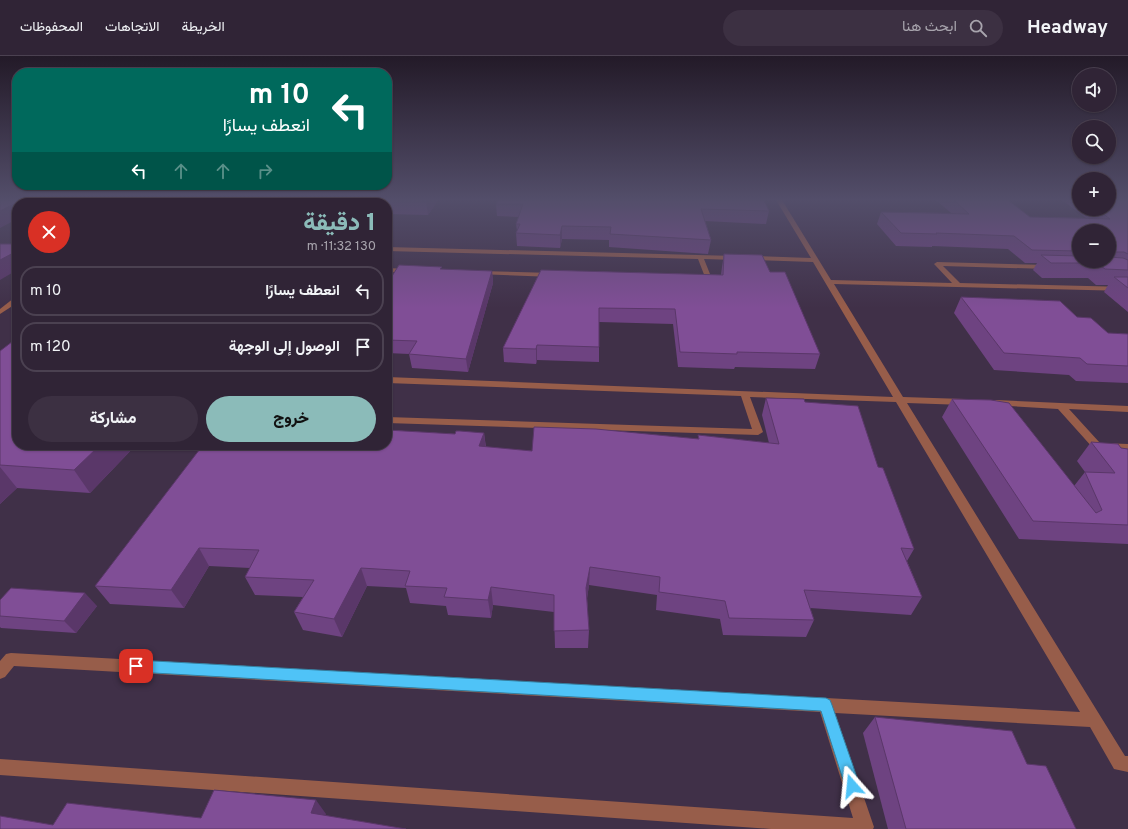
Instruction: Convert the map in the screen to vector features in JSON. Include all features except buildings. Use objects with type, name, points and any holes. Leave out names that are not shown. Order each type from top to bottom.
[{"type":"street","points":[[801,236],[1120,763],[1128,764]]},
{"type":"street","points":[[392,249],[816,260]]},
{"type":"street","points":[[693,279],[709,279],[700,257]]},
{"type":"street","points":[[958,285],[936,264],[1054,267]]},
{"type":"street","points":[[392,270],[418,271]]},
{"type":"street","points":[[473,273],[560,275]]},
{"type":"street","points":[[829,282],[1128,289]]},
{"type":"street","points":[[0,312],[12,304]]},
{"type":"street","points":[[392,380],[1128,409]]},
{"type":"street","points":[[392,420],[758,432],[745,394]]},
{"type":"street","points":[[1061,406],[1097,446],[1128,447]]},
{"type":"street","points":[[0,672],[11,659],[1094,720]]},
{"type":"street","points":[[0,767],[866,827],[826,705]]},
{"type":"route","points":[[136,666],[826,705],[852,786]]}]
